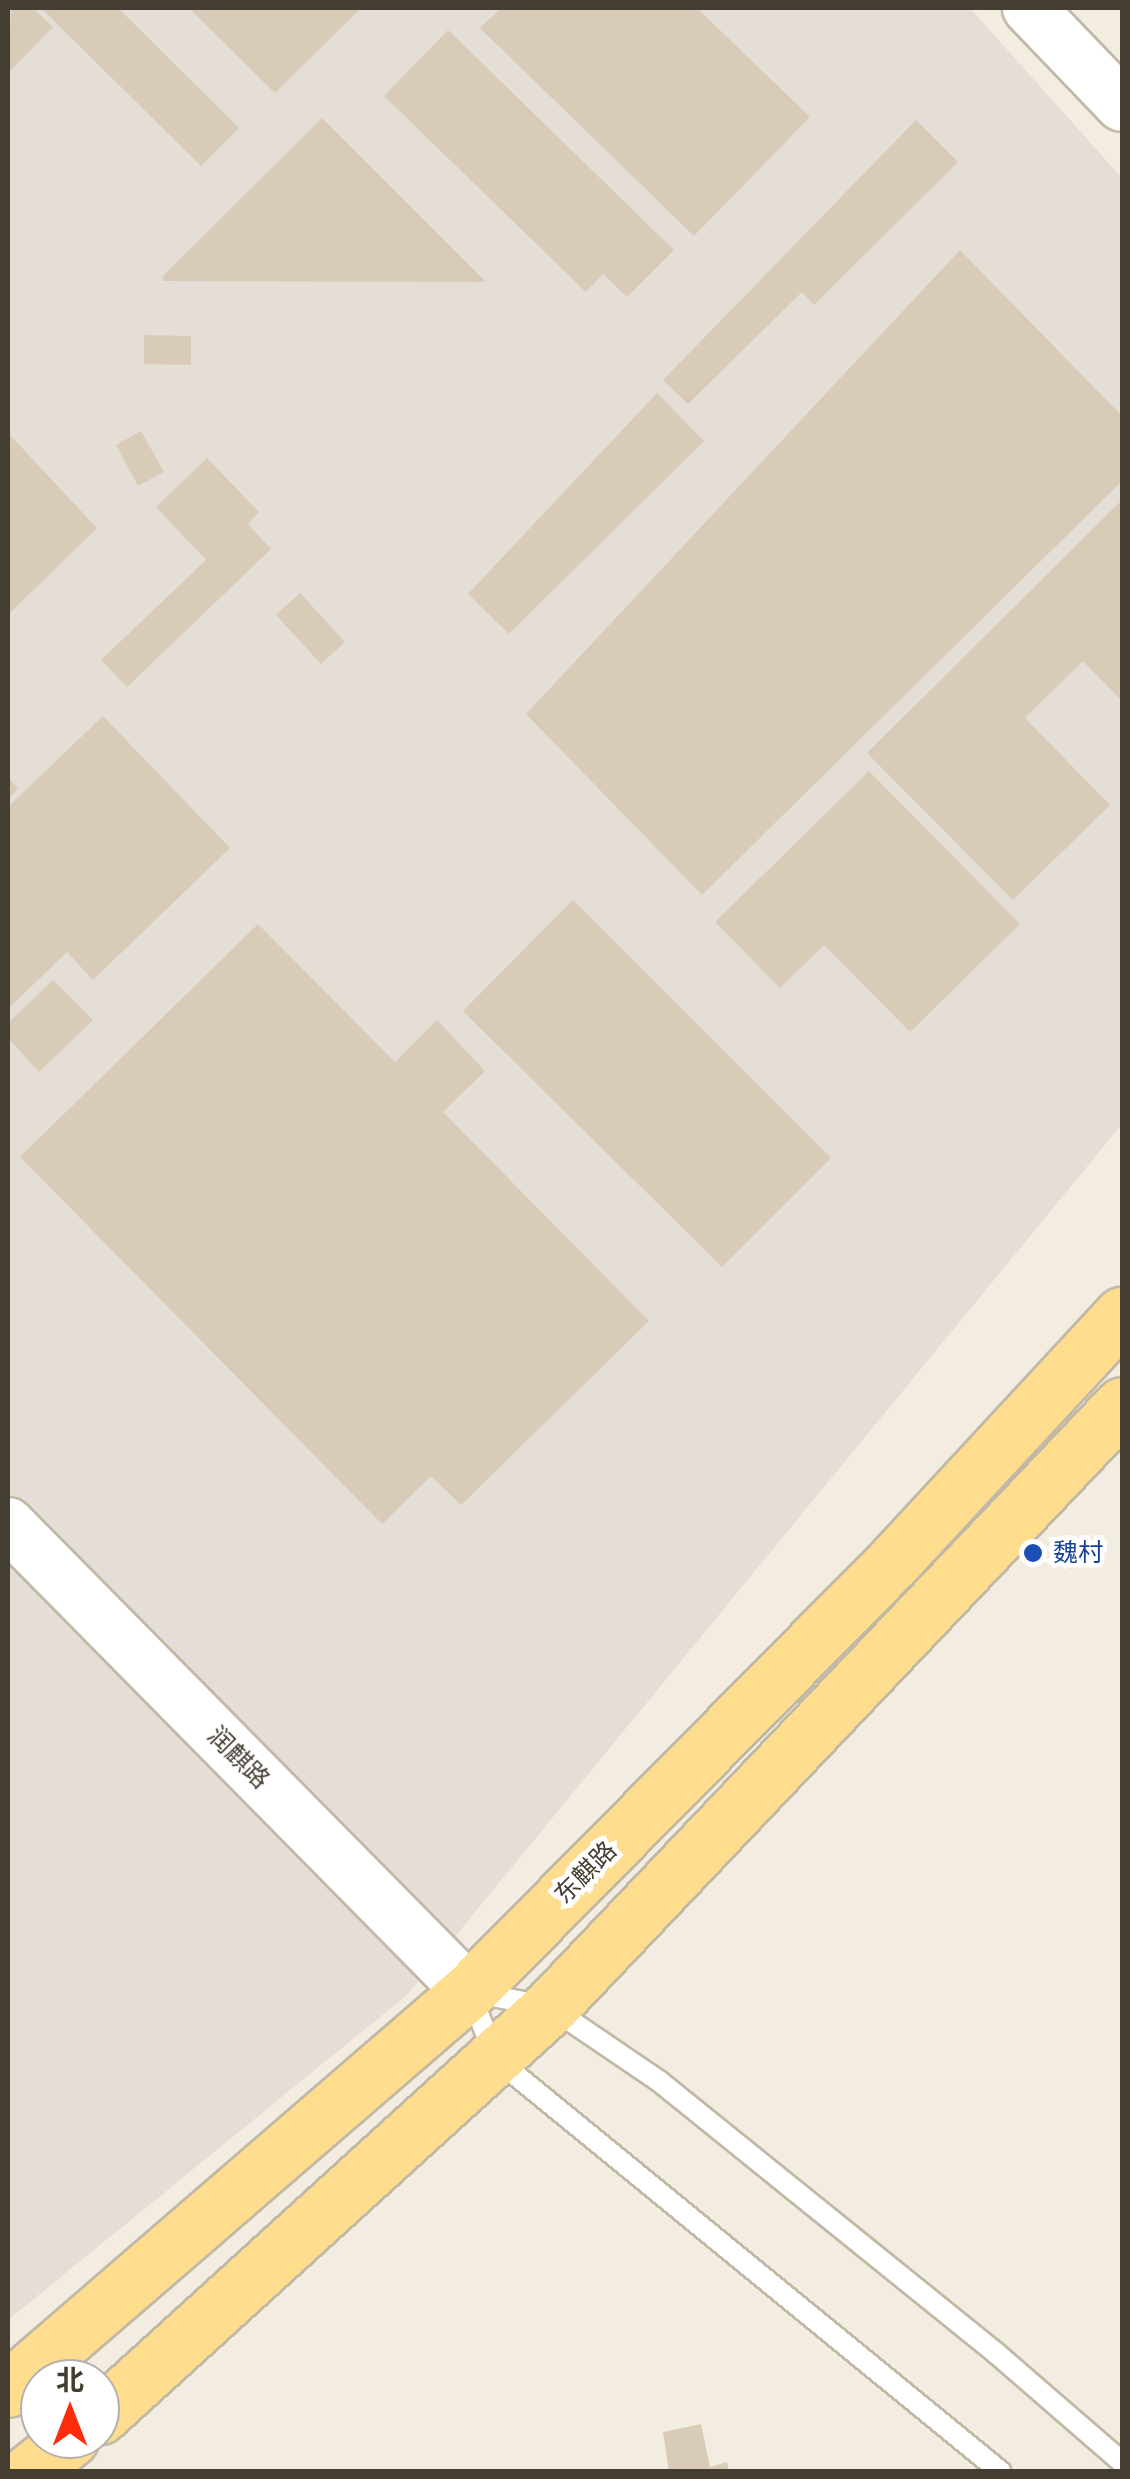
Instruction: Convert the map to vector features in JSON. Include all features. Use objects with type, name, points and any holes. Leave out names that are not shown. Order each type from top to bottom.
[{"type":"main road","name":"东麒路","points":[[8,2388],[469,1992],[893,1562],[1122,1315]]},
{"type":"main road","points":[[120,2398],[550,2008],[1122,1405]]},
{"type":"street","points":[[1029,8],[1122,104]]},
{"type":"street","name":"润麒路","points":[[8,1524],[469,1992]]},
{"type":"lane","points":[[469,1992],[550,2008],[659,2081],[996,2353],[1122,2462]]},
{"type":"lane","points":[[469,1992],[496,2058],[1001,2472]]},
{"type":"shaded area","points":[[8,8],[970,8],[1122,178],[1122,1124],[407,1995],[8,2320]]},
{"type":"building","points":[[11,8],[33,8],[53,27],[8,73]]},
{"type":"building","points":[[41,8],[118,8],[239,128],[201,166]]},
{"type":"building","points":[[189,8],[361,8],[275,93]]},
{"type":"building","points":[[501,8],[697,8],[810,117],[694,236],[480,28]]},
{"type":"building","points":[[448,30],[674,250],[627,297],[603,274],[586,292],[384,96]]},
{"type":"building","points":[[322,118],[486,282],[163,281],[163,276]]},
{"type":"building","points":[[916,120],[958,162],[814,305],[802,292],[688,404],[663,380]]},
{"type":"building","points":[[960,250],[1122,416],[1122,481],[702,895],[526,714]]},
{"type":"building","points":[[144,335],[191,336],[191,365],[144,364]]},
{"type":"building","points":[[657,393],[704,441],[509,634],[468,594]]},
{"type":"building","points":[[141,431],[164,472],[138,486],[116,445]]},
{"type":"building","points":[[8,433],[97,528],[8,615]]},
{"type":"building","points":[[207,458],[259,512],[248,524],[271,549],[127,687],[101,660],[206,560],[156,507]]},
{"type":"building","points":[[1122,500],[1122,701],[1083,661],[1025,718],[1110,805],[1013,900],[867,753]]},
{"type":"building","points":[[300,593],[345,642],[321,664],[276,615]]},
{"type":"building","points":[[103,716],[230,848],[93,980],[67,952],[8,1009],[8,807]]},
{"type":"building","points":[[869,771],[1020,924],[910,1032],[824,945],[780,988],[715,922]]},
{"type":"building","points":[[8,777],[18,789],[8,799]]},
{"type":"building","points":[[573,900],[831,1158],[722,1267],[463,1011]]},
{"type":"building","points":[[258,924],[395,1062],[437,1020],[485,1071],[443,1112],[649,1321],[461,1505],[431,1476],[382,1524],[20,1157]]},
{"type":"building","points":[[53,980],[93,1020],[39,1072],[8,1038],[8,1023]]},
{"type":"building","points":[[701,2424],[710,2467],[727,2462],[729,2472],[669,2472],[663,2432]]},
{"type":"place","name":"魏村","points":[[1033,1553]]}]
